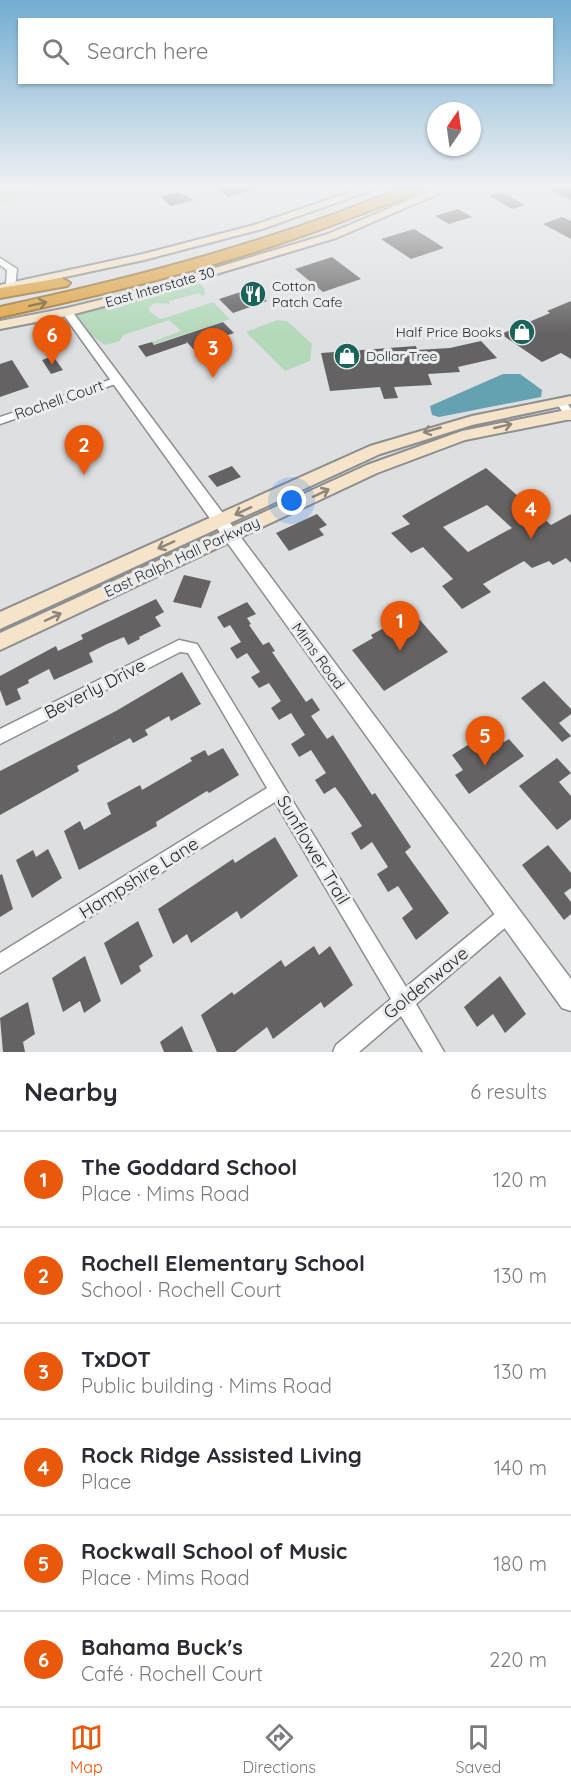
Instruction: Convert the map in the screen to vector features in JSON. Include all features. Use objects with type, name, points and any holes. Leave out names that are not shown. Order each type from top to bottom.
[{"type":"highway","points":[[3,291],[62,283],[209,249],[252,235]]},
{"type":"highway","points":[[0,312],[102,290],[246,250],[288,235]]},
{"type":"main road","points":[[3,291],[227,235]]},
{"type":"main road","name":"East Interstate 30","points":[[0,326],[149,291],[334,235]]},
{"type":"main road","name":"East Ralph Hall Parkway","points":[[0,621],[413,453],[462,436],[568,410]]},
{"type":"main road","name":"East Ralph Hall Parkway","points":[[0,642],[225,528]]},
{"type":"street","points":[[0,261],[12,269],[3,291]]},
{"type":"street","name":"Mims Road","points":[[67,312],[508,914],[568,987]]},
{"type":"street","name":"Rochell Court","points":[[0,421],[118,380]]},
{"type":"street","name":"Beverly Drive","points":[[0,737],[178,646],[192,648]]},
{"type":"street","name":"Sunflower Trail","points":[[192,648],[434,1052]]},
{"type":"street","name":"Hampshire Lane","points":[[0,964],[278,791]]},
{"type":"street","name":"Goldenwave","points":[[344,1052],[403,1000],[508,914]]},
{"type":"green space","points":[[194,283],[200,284],[205,289],[205,294],[202,296],[199,293],[169,301],[170,304],[155,303],[149,307],[150,312],[160,319],[213,302],[230,319],[154,344],[152,342],[181,331],[169,320],[123,335],[120,341],[105,345],[76,325],[75,316],[82,311]]},
{"type":"green space","points":[[277,320],[287,321],[312,344],[310,361],[285,371],[246,332]]},
{"type":"water","points":[[503,374],[520,374],[542,390],[541,397],[439,417],[432,415],[430,406]]},
{"type":"building","points":[[394,235],[424,235],[444,248],[411,259],[381,239]]},
{"type":"building","points":[[332,257],[361,279],[323,292],[295,269]]},
{"type":"building","points":[[253,288],[267,301],[233,313],[219,299]]},
{"type":"building","points":[[571,301],[571,359],[561,353],[542,362],[501,334],[550,313],[547,311]]},
{"type":"building","points":[[223,322],[234,333],[204,343],[213,354],[201,358],[186,341],[187,343],[146,357],[138,346],[152,342],[154,345]]},
{"type":"building","points":[[481,341],[497,358],[458,367],[460,372],[428,374],[432,385],[394,387],[398,398],[384,399],[380,387],[330,391],[321,353],[416,346],[417,350],[450,348]]},
{"type":"building","points":[[53,356],[63,370],[51,374],[42,360]]},
{"type":"building","points":[[12,360],[29,387],[0,397],[0,364]]},
{"type":"building","points":[[232,466],[241,477],[217,487],[208,476]]},
{"type":"building","points":[[486,468],[551,525],[571,514],[571,563],[566,558],[553,565],[549,561],[532,568],[524,561],[483,584],[491,592],[462,609],[442,586],[453,579],[423,547],[411,553],[391,533],[410,524],[402,516]],"holes":[[[487,505],[512,528],[468,552],[443,527]]]},
{"type":"building","points":[[317,514],[327,525],[319,529],[324,535],[289,551],[276,533]]},
{"type":"building","points":[[184,575],[211,581],[201,608],[173,602]]},
{"type":"building","points":[[156,599],[164,612],[155,617],[161,626],[128,645],[124,637],[89,653],[93,662],[54,680],[49,669],[28,680],[29,683],[17,689],[21,699],[6,706],[0,690],[0,676],[56,646],[58,651],[83,639],[81,635]]},
{"type":"building","points":[[247,602],[256,614],[247,618],[251,624],[249,625],[263,645],[269,642],[275,651],[272,652],[306,702],[312,698],[320,710],[311,716],[327,739],[333,735],[372,795],[375,793],[411,847],[405,852],[449,913],[416,940],[402,918],[413,909],[398,886],[388,892],[377,874],[388,867],[372,842],[361,850],[351,833],[362,826],[335,787],[324,794],[315,780],[326,773],[311,750],[299,757],[291,744],[305,735],[291,713],[279,720],[271,708],[281,701],[269,683],[259,688],[251,677],[260,672],[247,653],[237,659],[230,648],[241,642],[230,625],[224,628],[217,617]]},
{"type":"building","points":[[413,612],[448,652],[384,691],[352,650],[373,638],[371,635]]},
{"type":"building","points":[[182,672],[201,704],[171,721],[169,716],[145,730],[148,735],[133,743],[130,738],[77,766],[79,771],[0,815],[0,771],[116,711]]},
{"type":"building","points":[[544,681],[571,709],[571,714],[559,723],[571,736],[562,742],[521,698]]},
{"type":"building","points":[[493,729],[504,742],[509,739],[524,756],[469,794],[455,775],[463,770],[452,755]]},
{"type":"building","points":[[223,748],[239,775],[209,793],[207,791],[156,822],[157,826],[79,870],[64,831],[80,821],[84,830],[111,814],[107,803],[140,785],[142,790],[192,761],[190,758],[205,750],[208,756]]},
{"type":"building","points":[[557,758],[571,773],[559,782],[571,796],[571,819],[557,830],[519,786]]},
{"type":"building","points":[[275,837],[298,876],[241,919],[237,911],[191,943],[187,934],[173,944],[158,909],[233,859],[235,863]]},
{"type":"building","points":[[548,845],[571,873],[571,888],[564,893],[571,902],[571,914],[564,920],[522,865]]},
{"type":"building","points":[[48,849],[62,878],[32,898],[16,860],[33,850],[36,857]]},
{"type":"building","points":[[2,874],[13,909],[0,917],[0,875]]},
{"type":"building","points":[[138,921],[153,956],[139,966],[141,971],[121,985],[104,943]]},
{"type":"building","points":[[314,946],[319,955],[330,946],[353,985],[324,1008],[321,1002],[273,1039],[267,1027],[235,1052],[217,1052],[201,1015],[232,992],[234,995],[281,960],[285,967]]},
{"type":"building","points":[[85,956],[101,1001],[84,1013],[80,1001],[63,1012],[52,978]]},
{"type":"building","points":[[500,976],[526,1014],[505,1033],[493,1014],[477,1027],[464,1007]]},
{"type":"building","points":[[28,1002],[35,1034],[23,1042],[25,1052],[3,1052],[0,1018]]},
{"type":"building","points":[[182,1026],[193,1052],[164,1052],[160,1042]]},
{"type":"place","name":"Cotton Patch Cafe","points":[[253,294]]},
{"type":"place","name":"Half Price Books","points":[[522,332]]},
{"type":"place","name":"Dollar Tree","points":[[347,356]]},
{"type":"place","name":"Bahama Buck's","points":[[52,365]]},
{"type":"place","name":"TxDOT","points":[[213,378]]},
{"type":"place","name":"Rochell Elementary School","points":[[84,475]]},
{"type":"place","name":"Rock Ridge Assisted Living","points":[[531,539]]},
{"type":"place","name":"The Goddard School","points":[[400,651]]},
{"type":"place","name":"Rockwall School of Music","points":[[485,766]]}]
